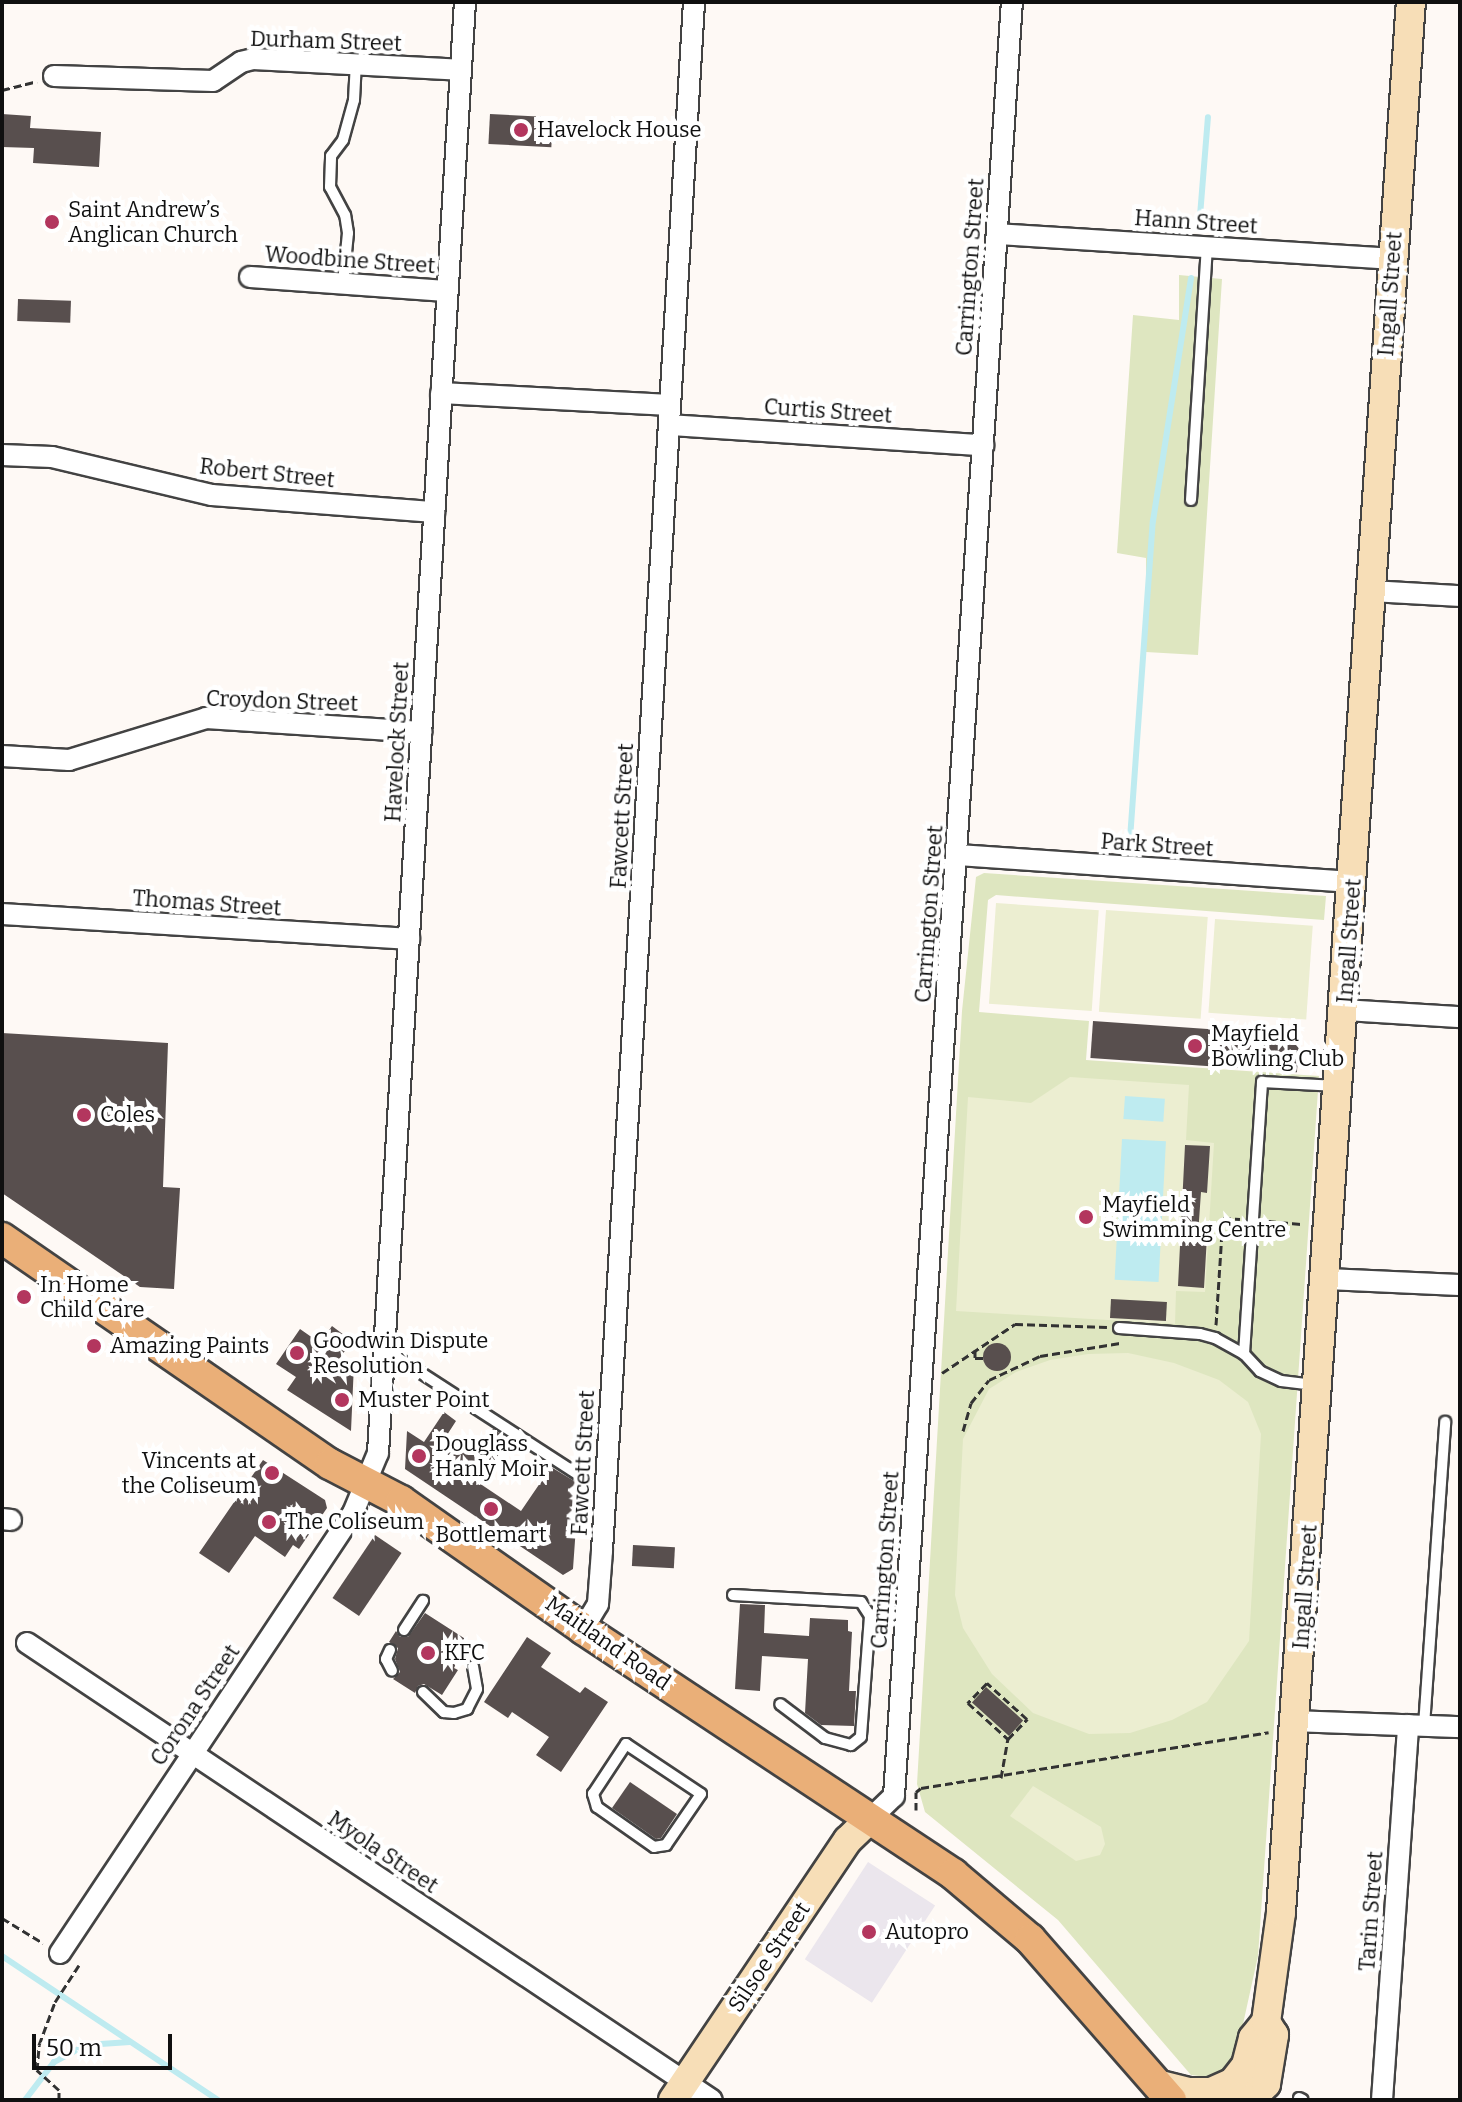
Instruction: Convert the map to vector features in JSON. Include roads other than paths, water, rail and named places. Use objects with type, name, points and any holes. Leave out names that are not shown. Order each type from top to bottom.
[{"type":"main road","name":"Ingall Street","points":[[1237,2100],[1260,2087],[1274,2035],[1266,2022],[1281,1912],[1286,1726],[1326,1279],[1411,2]]},
{"type":"main road","name":"Maitland Road","points":[[2,1238],[330,1464],[393,1495],[501,1568],[583,1629],[953,1874],[1002,1913],[1070,1983],[1164,2092]]},
{"type":"main road","name":"Silsoe Street","points":[[679,2091],[848,1840],[870,1819]]},
{"type":"main road","points":[[1164,2092],[1211,2092],[1233,2082],[1260,2087]]},
{"type":"street","name":"Havelock Street","points":[[366,1483],[378,1453],[465,2]]},
{"type":"street","name":"Fawcett Street","points":[[583,1629],[598,1604],[602,1551],[694,2]]},
{"type":"street","name":"Carrington Street","points":[[870,1819],[894,1796],[1012,2]]},
{"type":"street","name":"Durham Street","points":[[54,76],[207,81],[220,78],[247,59],[460,70]]},
{"type":"street","name":"Hann Street","points":[[997,234],[1392,259]]},
{"type":"street","name":"Woodbine Street","points":[[250,277],[447,291]]},
{"type":"street","name":"Curtis Street","points":[[441,393],[983,445]]},
{"type":"street","name":"Robert Street","points":[[2,455],[52,457],[212,495],[434,512]]},
{"type":"street","points":[[1372,591],[1460,596]]},
{"type":"street","name":"Croydon Street","points":[[2,756],[69,760],[206,718],[422,732]]},
{"type":"street","name":"Park Street","points":[[957,855],[1353,882]]},
{"type":"street","name":"Thomas Street","points":[[2,914],[409,939]]},
{"type":"street","points":[[1344,1010],[1460,1017]]},
{"type":"street","points":[[1326,1279],[1460,1285]]},
{"type":"street","name":"Corona Street","points":[[60,1953],[191,1752],[349,1520],[366,1483]]},
{"type":"street","name":"Myola Street","points":[[27,1643],[191,1752],[679,2091],[712,2100]]},
{"type":"street","name":"Tarin Street","points":[[1382,2100],[1416,1725]]},
{"type":"street","points":[[1286,1726],[1460,1727]]},
{"type":"lane","points":[[343,283],[348,233],[345,215],[330,187],[331,156],[343,140],[348,112],[354,100],[356,64]]},
{"type":"lane","points":[[1191,500],[1207,247]]},
{"type":"lane","points":[[1244,1354],[1262,1082],[1339,1086]]},
{"type":"lane","points":[[1119,1328],[1200,1334],[1215,1338],[1244,1354],[1260,1371],[1281,1381],[1318,1386]]},
{"type":"lane","points":[[384,1349],[582,1477]]},
{"type":"lane","name":"Tarin Street","points":[[1416,1725],[1445,1422]]},
{"type":"lane","points":[[733,1595],[861,1602],[870,1616],[861,1737],[851,1745],[825,1738],[780,1704]]},
{"type":"lane","points":[[404,1630],[423,1601]]},
{"type":"lane","points":[[390,1650],[386,1659],[392,1671]]},
{"type":"lane","points":[[423,1692],[444,1712],[467,1709],[477,1689],[473,1666]]},
{"type":"lane","points":[[626,1744],[701,1794],[666,1845],[654,1847],[597,1807],[593,1794],[626,1744]]},
{"type":"water","points":[[1125,1096],[1165,1099],[1163,1122],[1123,1119]]},
{"type":"water","points":[[1122,1139],[1166,1141],[1159,1282],[1115,1280]]},
{"type":"waterway","points":[[1200,216],[1208,117]]},
{"type":"waterway","points":[[1130,839],[1153,521],[1191,278]]},
{"type":"waterway","points":[[2,1956],[218,2100]]},
{"type":"waterway","points":[[25,2100],[54,2062],[86,2045],[130,2042]]},
{"type":"place","name":"Havelock House","points":[[521,130]]},
{"type":"place","name":"Saint Andrew’s Anglican Church","points":[[52,222]]},
{"type":"place","name":"Mayfield Bowling Club","points":[[1195,1046]]},
{"type":"place","name":"Coles","points":[[84,1115]]},
{"type":"place","name":"Mayfield Swimming Centre","points":[[1086,1217]]},
{"type":"place","name":"In Home Child Care","points":[[24,1297]]},
{"type":"place","name":"Amazing Paints","points":[[94,1346]]},
{"type":"place","name":"Goodwin Dispute Resolution","points":[[297,1353]]},
{"type":"place","name":"Muster Point","points":[[342,1400]]},
{"type":"place","name":"Douglass Hanly Moir","points":[[419,1456]]},
{"type":"place","name":"Vincents at the Coliseum","points":[[272,1473]]},
{"type":"place","name":"Bottlemart","points":[[491,1509]]},
{"type":"place","name":"The Coliseum","points":[[269,1522]]},
{"type":"place","name":"KFC","points":[[428,1653]]},
{"type":"place","name":"Autopro","points":[[869,1932]]}]
